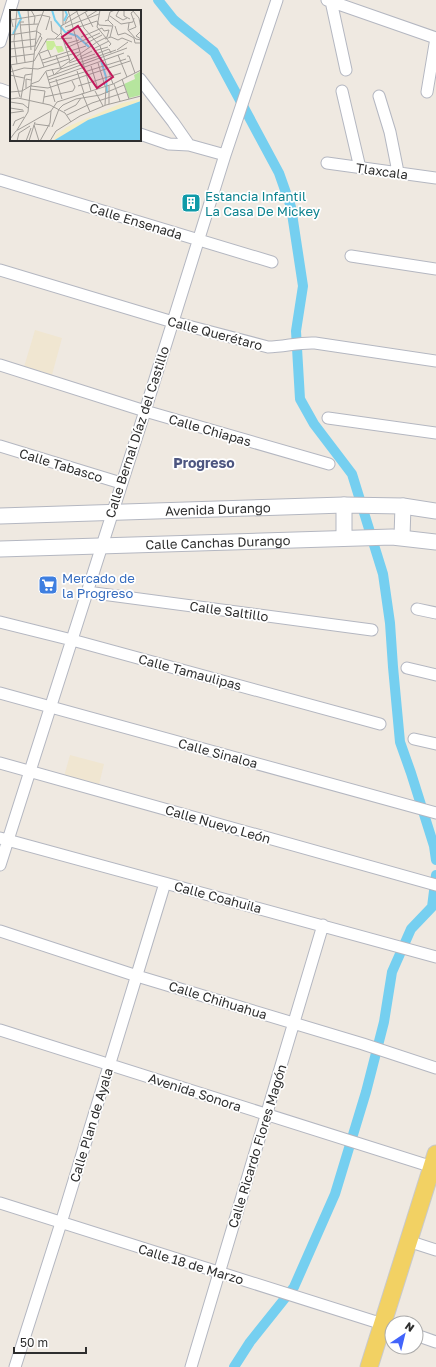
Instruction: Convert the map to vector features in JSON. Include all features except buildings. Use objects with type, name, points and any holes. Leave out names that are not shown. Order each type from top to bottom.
[{"type":"main road","name":"Avenida Durango","points":[[0,516],[344,505],[397,505],[436,511]]},
{"type":"main road","points":[[344,505],[344,538]]},
{"type":"main road","points":[[397,505],[397,537]]},
{"type":"main road","name":"Calle Canchas Durango","points":[[0,549],[397,537],[436,542]]},
{"type":"main road","points":[[390,1315],[408,1241],[435,1163]]},
{"type":"main road","points":[[369,1367],[384,1333]]},
{"type":"street","points":[[0,42],[7,12],[13,0]]},
{"type":"street","name":"Calle Bernal Díaz del Castillo","points":[[0,865],[4,839],[30,772],[236,120],[276,0]]},
{"type":"street","points":[[329,1],[436,38],[427,92]]},
{"type":"street","points":[[329,1],[346,70]]},
{"type":"street","points":[[141,80],[189,145]]},
{"type":"street","points":[[0,89],[10,93]]},
{"type":"street","points":[[342,91],[360,168]]},
{"type":"street","points":[[379,96],[390,132],[398,172]]},
{"type":"street","points":[[141,134],[169,144],[189,145],[225,155]]},
{"type":"street","name":"Tlaxcala","points":[[327,163],[436,178]]},
{"type":"street","name":"Calle Ensenada","points":[[0,180],[272,262]]},
{"type":"street","points":[[351,256],[436,269]]},
{"type":"street","name":"Calle Querétaro","points":[[0,270],[173,322],[268,347],[280,347],[304,342],[436,361]]},
{"type":"street","name":"Calle Chiapas","points":[[0,365],[145,411],[329,464]]},
{"type":"street","points":[[328,418],[436,433]]},
{"type":"street","name":"Calle Tabasco","points":[[0,446],[121,483]]},
{"type":"street","name":"Calle Saltillo","points":[[87,592],[372,630]]},
{"type":"street","points":[[417,609],[436,613]]},
{"type":"street","name":"Calle Tamaulipas","points":[[0,622],[72,640],[380,724]]},
{"type":"street","points":[[407,668],[436,675]]},
{"type":"street","name":"Calle Sinaloa","points":[[0,693],[436,813]]},
{"type":"street","points":[[414,738],[436,744]]},
{"type":"street","name":"Calle Nuevo León","points":[[0,763],[436,885]]},
{"type":"street","name":"Calle Coahuila","points":[[4,839],[436,957]]},
{"type":"street","name":"Calle Plan de Ayala","points":[[15,1367],[61,1223],[165,883]]},
{"type":"street","name":"Calle Ricardo Flores Magón","points":[[191,1367],[323,925]]},
{"type":"street","name":"Calle Chihuahua","points":[[0,931],[137,976],[363,1044],[436,1068]]},
{"type":"street","name":"Avenida Sonora","points":[[0,1030],[361,1145],[435,1163]]},
{"type":"street","name":"Calle 18 de Marzo","points":[[0,1203],[384,1325]]},
{"type":"street","points":[[408,1241],[436,1250]]},
{"type":"street","points":[[424,1338],[436,1342]]},
{"type":"shaded area","points":[[35,330],[62,338],[52,375],[24,367]]},
{"type":"shaded area","points":[[70,755],[104,764],[98,789],[63,780]]},
{"type":"waterway","points":[[158,0],[174,20],[214,52],[279,173],[291,207],[303,286],[296,331],[300,399],[314,424],[352,474],[383,574],[390,623],[400,742],[434,846],[436,860]]},
{"type":"waterway","points":[[234,1367],[250,1342],[294,1287],[335,1194],[366,1092],[384,1022],[392,972],[411,929],[432,907],[436,875]]},
{"type":"place","name":"Estancia Infantil La Casa De Mickey","points":[[191,203]]},
{"type":"place","name":"Mercado de la Progreso","points":[[48,585]]},
{"type":"district","name":"Progreso","points":[[204,462]]}]
